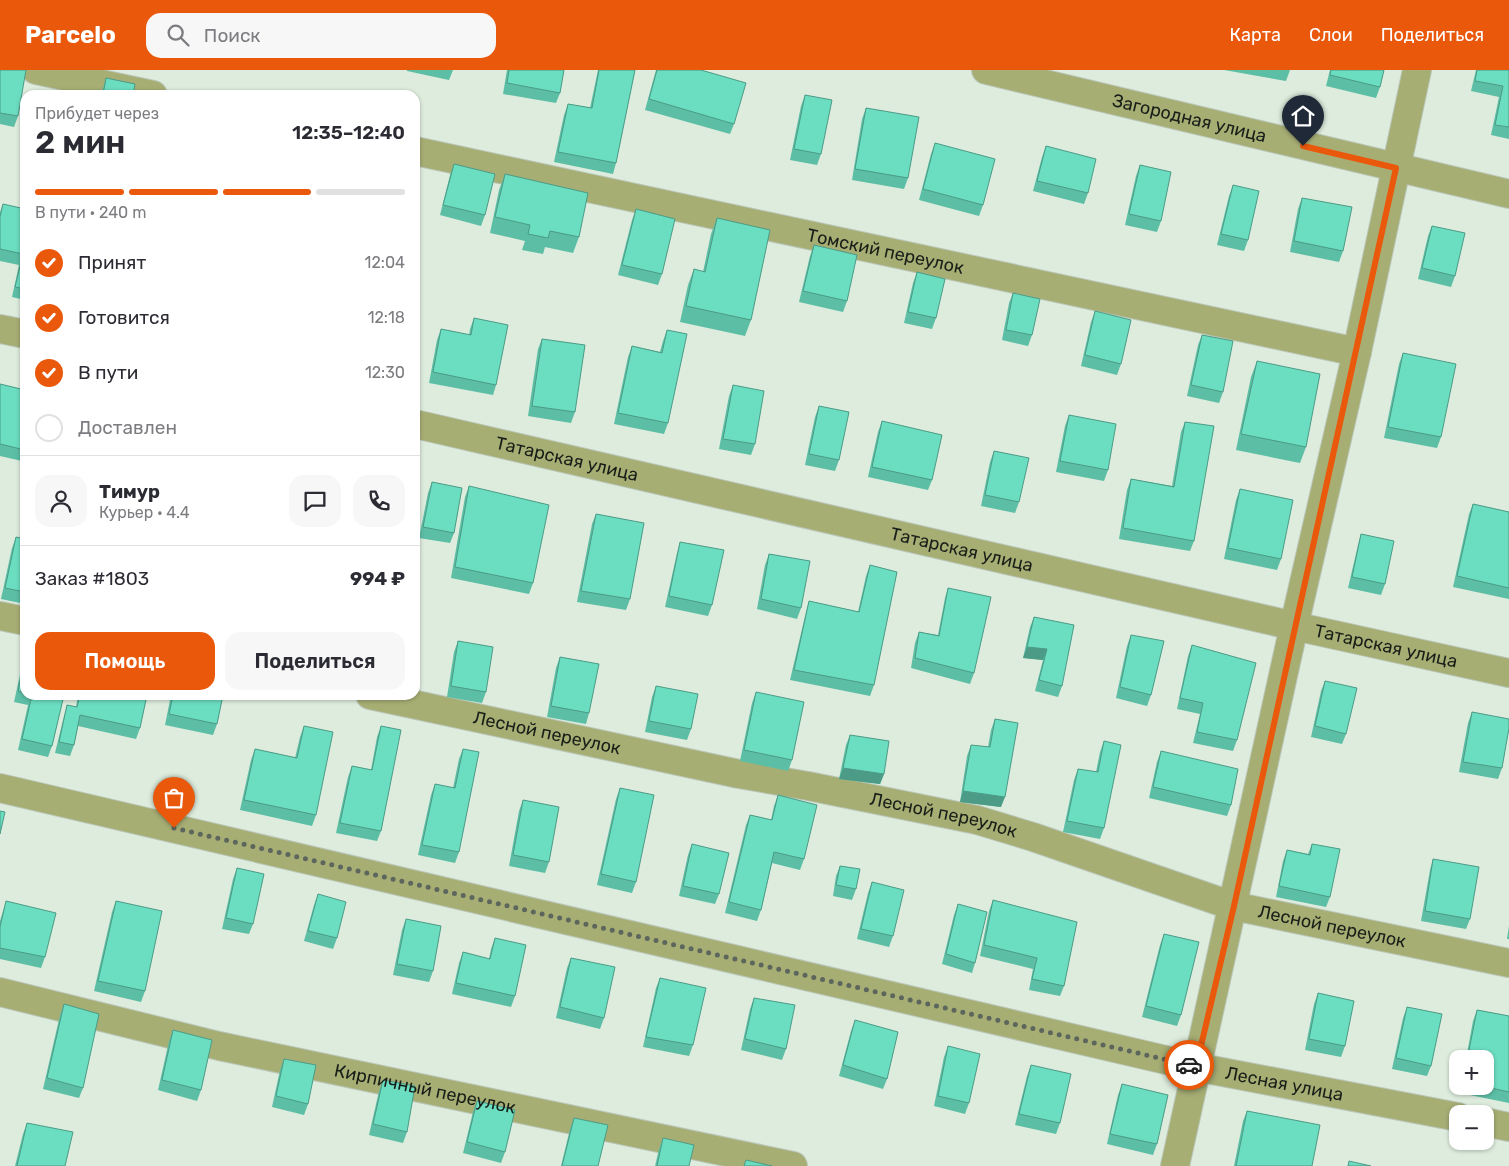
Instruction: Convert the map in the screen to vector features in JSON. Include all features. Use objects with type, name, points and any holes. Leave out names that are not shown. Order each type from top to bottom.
[{"type":"street","points":[[36,70],[130,90]]},
{"type":"street","name":"Загородная улица","points":[[986,70],[1509,194]]},
{"type":"street","points":[[1175,1166],[1234,906],[1294,626],[1357,352],[1416,70]]},
{"type":"street","name":"Томский переулок","points":[[420,152],[1357,352]]},
{"type":"street","points":[[0,329],[20,333]]},
{"type":"street","name":"Татарская улица","points":[[420,425],[1294,626],[1509,673]]},
{"type":"street","points":[[0,616],[20,620]]},
{"type":"street","name":"Лесной переулок","points":[[393,700],[729,772],[977,820],[1033,836],[1234,906],[1509,964]]},
{"type":"street","name":"Лесная улица","points":[[0,788],[1196,1067],[1449,1115]]},
{"type":"street","name":"Кирпичный переулок","points":[[0,992],[219,1046],[793,1166]]},
{"type":"street","points":[[1494,1124],[1509,1127]]},
{"type":"building","points":[[0,70],[26,70],[23,90],[20,90],[18,116],[0,113]]},
{"type":"building","points":[[509,70],[564,70],[560,93],[507,83]]},
{"type":"building","points":[[599,70],[635,70],[616,163],[558,152],[568,104],[592,108]]},
{"type":"building","points":[[657,70],[701,70],[746,83],[734,124],[649,99]]},
{"type":"building","points":[[1331,70],[1384,70],[1380,87],[1330,75]]},
{"type":"building","points":[[1477,70],[1509,70],[1509,127],[1495,125],[1503,86],[1475,81]]},
{"type":"building","points":[[106,78],[135,84],[134,90],[104,90]]},
{"type":"building","points":[[805,95],[832,100],[821,154],[794,149]]},
{"type":"building","points":[[866,108],[919,117],[908,178],[855,169]]},
{"type":"building","points":[[935,143],[995,159],[983,205],[923,189]]},
{"type":"building","points":[[1046,146],[1096,159],[1088,193],[1037,181]]},
{"type":"building","points":[[454,164],[495,174],[485,215],[443,205]]},
{"type":"building","points":[[1140,165],[1171,172],[1161,221],[1129,214]]},
{"type":"building","points":[[505,174],[588,193],[579,237],[550,231],[548,238],[528,234],[530,225],[495,217]]},
{"type":"building","points":[[1233,185],[1259,191],[1248,240],[1221,234]]},
{"type":"building","points":[[1302,198],[1352,207],[1343,251],[1294,241]]},
{"type":"building","points":[[3,204],[20,208],[20,253],[0,249],[0,217]]},
{"type":"building","points":[[636,209],[675,219],[662,274],[622,265]]},
{"type":"building","points":[[717,218],[770,230],[751,320],[686,306],[694,269],[705,272]]},
{"type":"building","points":[[1432,226],[1465,233],[1455,276],[1422,268]]},
{"type":"building","points":[[814,245],[857,255],[847,301],[803,291]]},
{"type":"building","points":[[20,266],[20,288],[15,287]]},
{"type":"building","points":[[917,272],[945,279],[936,318],[908,312]]},
{"type":"building","points":[[1013,293],[1040,299],[1032,335],[1006,330]]},
{"type":"building","points":[[1095,311],[1131,320],[1121,364],[1085,355]]},
{"type":"building","points":[[474,318],[508,325],[496,385],[433,372],[441,329],[471,335]]},
{"type":"building","points":[[667,330],[687,334],[668,423],[618,413],[632,346],[662,353]]},
{"type":"building","points":[[1202,335],[1233,341],[1223,392],[1191,385]]},
{"type":"building","points":[[542,339],[585,345],[575,412],[532,406]]},
{"type":"building","points":[[1403,353],[1456,364],[1441,437],[1388,427]]},
{"type":"building","points":[[1257,361],[1320,374],[1306,447],[1241,434]]},
{"type":"building","points":[[0,384],[20,389],[20,449],[0,444]]},
{"type":"building","points":[[733,385],[764,391],[755,444],[723,439]]},
{"type":"building","points":[[819,406],[849,412],[839,460],[809,454]]},
{"type":"building","points":[[1069,415],[1116,424],[1108,470],[1060,461]]},
{"type":"building","points":[[882,421],[942,435],[932,480],[872,467]]},
{"type":"building","points":[[1185,422],[1214,426],[1194,541],[1123,528],[1131,479],[1174,487]]},
{"type":"building","points":[[994,451],[1029,458],[1019,502],[985,495]]},
{"type":"building","points":[[432,482],[462,488],[454,533],[423,527]]},
{"type":"building","points":[[469,486],[549,505],[533,583],[455,567]]},
{"type":"building","points":[[1240,489],[1293,500],[1281,559],[1228,548]]},
{"type":"building","points":[[1473,504],[1509,512],[1509,588],[1457,576]]},
{"type":"building","points":[[596,514],[644,523],[630,599],[581,591]]},
{"type":"building","points":[[1361,534],[1394,541],[1385,584],[1352,577]]},
{"type":"building","points":[[16,537],[20,538],[20,591],[5,588]]},
{"type":"building","points":[[680,542],[724,550],[712,605],[669,596]]},
{"type":"building","points":[[769,554],[810,561],[801,608],[761,599]]},
{"type":"building","points":[[870,565],[897,572],[874,685],[794,670],[809,601],[859,612]]},
{"type":"building","points":[[948,588],[991,597],[974,673],[915,658],[919,632],[939,636]]},
{"type":"building","points":[[1034,617],[1074,625],[1062,686],[1039,680],[1047,649],[1027,647]]},
{"type":"building","points":[[1131,635],[1164,641],[1151,695],[1120,687]]},
{"type":"building","points":[[458,641],[493,647],[486,692],[451,686]]},
{"type":"building","points":[[1192,645],[1256,663],[1237,740],[1197,732],[1203,703],[1180,698]]},
{"type":"building","points":[[560,657],[599,664],[589,713],[551,706]]},
{"type":"building","points":[[1325,681],[1357,688],[1346,734],[1315,726]]},
{"type":"building","points":[[656,686],[698,694],[691,729],[649,721]]},
{"type":"building","points":[[756,692],[804,702],[792,760],[744,750]]},
{"type":"building","points":[[31,700],[63,700],[52,746],[22,739]]},
{"type":"building","points":[[79,700],[146,700],[140,728],[80,715],[74,745],[59,742],[67,705],[77,707]]},
{"type":"building","points":[[172,700],[222,700],[217,724],[169,714]]},
{"type":"building","points":[[1472,712],[1509,719],[1502,768],[1463,762]]},
{"type":"building","points":[[995,719],[1018,723],[1005,797],[963,791],[971,745],[990,747]]},
{"type":"building","points":[[304,726],[333,732],[316,815],[244,800],[255,749],[297,758]]},
{"type":"building","points":[[381,726],[401,730],[381,831],[340,823],[352,766],[372,770]]},
{"type":"building","points":[[850,735],[889,741],[884,774],[843,768]]},
{"type":"building","points":[[1104,741],[1121,745],[1104,828],[1067,821],[1078,769],[1098,772]]},
{"type":"building","points":[[463,749],[479,752],[459,852],[422,845],[435,784],[455,788]]},
{"type":"building","points":[[1161,751],[1238,769],[1231,805],[1153,787]]},
{"type":"building","points":[[620,788],[654,795],[636,882],[601,874]]},
{"type":"building","points":[[778,795],[817,805],[804,859],[774,852],[761,910],[729,902],[750,815],[772,820]]},
{"type":"building","points":[[523,800],[559,807],[549,862],[513,855]]},
{"type":"building","points":[[0,811],[5,812],[0,834]]},
{"type":"building","points":[[692,844],[729,853],[719,894],[683,886]]},
{"type":"building","points":[[1312,844],[1340,849],[1330,897],[1279,886],[1287,850],[1310,855]]},
{"type":"building","points":[[1433,859],[1479,867],[1470,919],[1425,911]]},
{"type":"building","points":[[840,866],[860,869],[856,889],[836,885]]},
{"type":"building","points":[[237,868],[264,874],[253,924],[226,918]]},
{"type":"building","points":[[872,882],[904,890],[893,936],[861,929]]},
{"type":"building","points":[[318,894],[346,902],[337,938],[308,931]]},
{"type":"building","points":[[993,900],[1077,922],[1064,986],[1032,979],[1037,958],[984,945]]},
{"type":"building","points":[[6,901],[56,913],[45,957],[0,948],[0,927]]},
{"type":"building","points":[[116,901],[162,911],[145,991],[98,981]]},
{"type":"building","points":[[958,904],[987,912],[975,963],[946,954]]},
{"type":"building","points":[[406,919],[441,926],[433,971],[397,964]]},
{"type":"building","points":[[1164,934],[1199,942],[1181,1015],[1146,1006]]},
{"type":"building","points":[[495,938],[526,945],[515,996],[456,983],[463,952],[490,959]]},
{"type":"building","points":[[571,958],[615,967],[604,1018],[560,1007]]},
{"type":"building","points":[[660,978],[706,988],[693,1045],[646,1037]]},
{"type":"building","points":[[1318,993],[1354,1001],[1345,1046],[1309,1039]]},
{"type":"building","points":[[754,998],[795,1005],[786,1049],[745,1039]]},
{"type":"building","points":[[64,1004],[99,1014],[83,1088],[47,1078]]},
{"type":"building","points":[[1407,1007],[1442,1014],[1431,1066],[1396,1058]]},
{"type":"building","points":[[1477,1010],[1509,1016],[1509,1092],[1494,1089],[1494,1050],[1469,1050]]},
{"type":"building","points":[[855,1020],[898,1032],[887,1079],[843,1065]]},
{"type":"building","points":[[173,1030],[212,1040],[201,1090],[162,1080]]},
{"type":"building","points":[[948,1046],[980,1054],[969,1103],[938,1096]]},
{"type":"building","points":[[284,1059],[316,1065],[308,1104],[276,1096]]},
{"type":"building","points":[[1031,1065],[1071,1074],[1060,1123],[1019,1114]]},
{"type":"building","points":[[383,1080],[415,1086],[407,1132],[373,1124]]},
{"type":"building","points":[[1122,1084],[1168,1095],[1157,1144],[1110,1134]]},
{"type":"building","points":[[477,1101],[515,1110],[505,1152],[467,1142]]},
{"type":"building","points":[[1247,1111],[1320,1125],[1312,1166],[1236,1166]]},
{"type":"building","points":[[574,1118],[608,1125],[598,1166],[562,1166]]},
{"type":"building","points":[[27,1123],[73,1132],[65,1166],[17,1166]]},
{"type":"building","points":[[663,1138],[694,1145],[689,1166],[657,1166]]},
{"type":"building","points":[[746,1160],[772,1166],[744,1166]]},
{"type":"building","points":[[1349,1161],[1371,1166],[1348,1166]]},
{"type":"way so far","points":[[174,828],[1189,1065]]},
{"type":"route","points":[[1189,1065],[1196,1067],[1234,906],[1396,168],[1303,146]]}]
